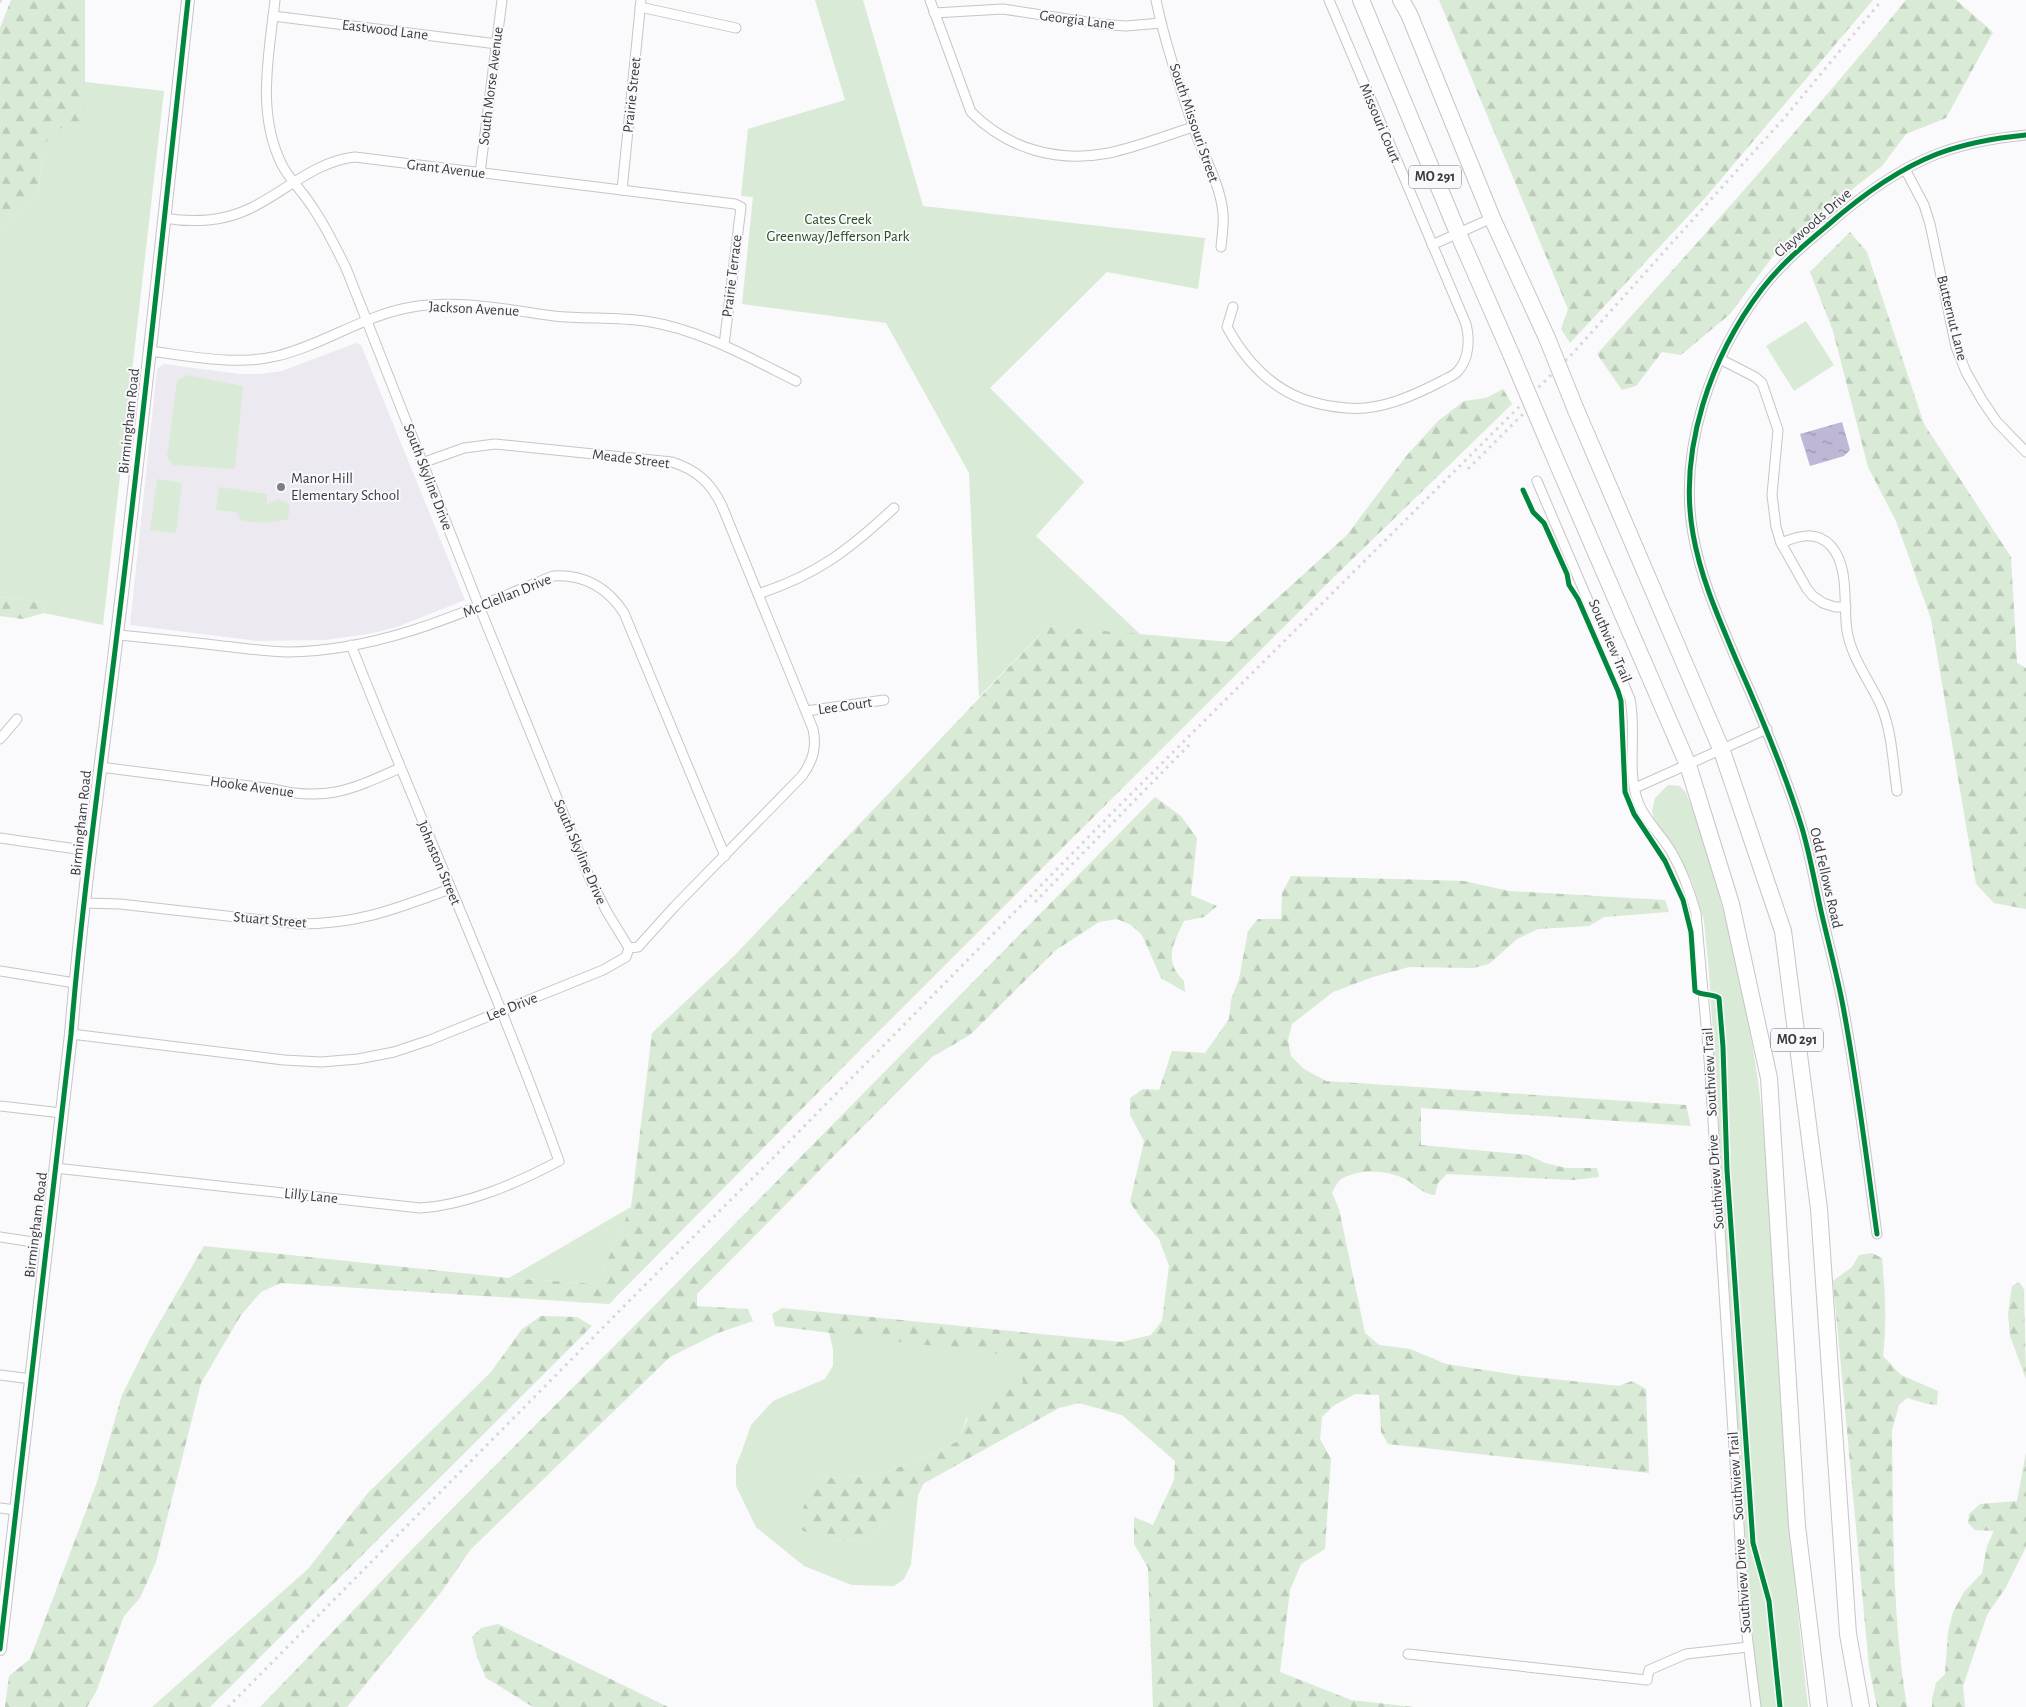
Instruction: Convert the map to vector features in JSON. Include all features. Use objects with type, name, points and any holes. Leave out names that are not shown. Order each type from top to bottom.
[{"type":"highway","name":"MO 291","points":[[1361,0],[1458,233],[1688,765],[1731,904],[1769,1078],[1797,1526],[1819,1707]]},
{"type":"highway","name":"MO 291","points":[[1406,4],[1492,218],[1547,338],[1722,751],[1783,930],[1819,1209],[1848,1634],[1861,1707]]},
{"type":"street","name":"Birmingham Road","points":[[0,1644],[71,1034],[90,851],[117,635],[188,0]]},
{"type":"street","name":"South Skyline Drive","points":[[275,0],[266,82],[267,114],[276,152],[283,167],[330,237],[346,268],[479,606],[590,879],[629,948]]},
{"type":"street","name":"South Morse Avenue","points":[[480,173],[502,0]]},
{"type":"street","points":[[930,0],[971,112],[984,125],[1000,136],[1034,151],[1051,154],[1088,155],[1109,153],[1193,127]]},
{"type":"street","name":"South Missouri Street","points":[[1156,0],[1166,45],[1179,78],[1193,127],[1220,198],[1223,213],[1220,247]]},
{"type":"street","name":"Missouri Court","points":[[1232,307],[1227,327],[1258,371],[1291,394],[1322,404],[1348,408],[1374,406],[1399,400],[1430,387],[1458,371],[1468,351],[1466,324],[1329,0]]},
{"type":"street","points":[[641,4],[736,28]]},
{"type":"street","name":"Prairie Street","points":[[622,190],[641,4]]},
{"type":"street","name":"Georgia Lane","points":[[934,13],[1003,9],[1100,24],[1126,26],[1161,23]]},
{"type":"street","name":"Eastwood Lane","points":[[273,16],[497,44]]},
{"type":"street","name":"Claywoods Drive","points":[[1690,484],[1692,455],[1699,419],[1720,359],[1742,318],[1763,288],[1787,260],[1871,189],[1906,169],[1954,148],[1996,138],[2026,135]]},
{"type":"street","name":"Grant Avenue","points":[[164,218],[194,221],[223,218],[253,207],[330,162],[355,157],[735,204],[741,207]]},
{"type":"street","name":"Butternut Lane","points":[[1906,169],[1924,205],[1930,224],[1956,348],[1966,372],[1997,422],[2026,452]]},
{"type":"street","name":"Prairie Terrace","points":[[724,345],[741,207]]},
{"type":"street","points":[[1432,245],[1492,218]]},
{"type":"street","name":"Jackson Avenue","points":[[149,351],[232,360],[262,359],[292,352],[392,312],[411,307],[449,304],[584,319],[645,322],[683,330],[724,345],[796,380]]},
{"type":"street","points":[[1720,359],[1756,376],[1762,383],[1778,430],[1772,495],[1776,527],[1782,543],[1806,589],[1823,603],[1835,607],[1846,607]]},
{"type":"street","name":"Meade Street","points":[[422,463],[464,448],[495,444],[672,462],[685,466],[703,478],[716,493],[806,711]]},
{"type":"street","name":"Southview Drive","points":[[1537,481],[1630,699],[1634,726],[1632,765],[1634,788],[1643,813],[1673,856],[1691,894],[1696,913],[1708,1050],[1748,1646],[1756,1707]]},
{"type":"street","name":"Odd Fellows Road","points":[[1690,484],[1692,531],[1700,569],[1715,610],[1767,729],[1802,829],[1842,1000],[1877,1234]]},
{"type":"street","points":[[758,594],[802,578],[818,569],[857,542],[894,508]]},
{"type":"street","points":[[1782,543],[1798,536],[1806,535],[1823,540],[1836,553],[1842,571],[1849,642],[1886,721],[1897,791]]},
{"type":"street","name":"Mc Clellan Drive","points":[[117,635],[263,651],[290,652],[351,645],[424,628],[553,576],[565,575],[588,581],[609,594],[624,613],[725,856]]},
{"type":"street","name":"Johnston Street","points":[[351,645],[530,1081],[559,1161]]},
{"type":"street","name":"Lee Court","points":[[806,711],[884,700]]},
{"type":"street","name":"Lee Drive","points":[[71,1034],[284,1060],[321,1062],[358,1059],[394,1052],[430,1040],[603,970],[626,957],[629,948],[638,947],[675,906],[802,776],[814,754],[815,742],[814,729],[806,711]]},
{"type":"street","points":[[0,739],[17,719]]},
{"type":"street","points":[[1634,788],[1722,751],[1767,729]]},
{"type":"street","name":"Hooke Avenue","points":[[100,767],[274,789],[301,795],[336,793],[356,788],[400,768]]},
{"type":"street","points":[[0,838],[90,851]]},
{"type":"street","name":"Stuart Street","points":[[84,903],[120,904],[299,924],[324,924],[366,918],[450,889]]},
{"type":"street","points":[[0,971],[75,983]]},
{"type":"street","points":[[0,1106],[62,1113]]},
{"type":"street","name":"Lilly Lane","points":[[55,1168],[420,1208],[458,1203],[523,1178],[559,1161]]},
{"type":"street","points":[[0,1237],[46,1244]]},
{"type":"street","points":[[0,1375],[31,1379]]},
{"type":"street","points":[[0,1508],[16,1510]]},
{"type":"street","points":[[1408,1654],[1648,1680],[1650,1670],[1686,1654],[1748,1646]]},
{"type":"shaded area","name":"Manor Hill Elementary School","points":[[356,343],[361,345],[465,600],[397,627],[369,634],[324,640],[257,641],[130,625],[157,369],[163,364],[240,374],[261,374],[282,371]]},
{"type":"green space","points":[[11,0],[85,0],[85,128],[61,128],[44,144],[38,193],[0,229],[0,28]]},
{"type":"green space","name":"Cates Creek Greenway/Jefferson Park","points":[[815,0],[863,0],[923,206],[1205,238],[1198,289],[1107,272],[990,388],[1084,482],[1036,536],[1141,635],[1048,626],[979,697],[969,473],[886,323],[742,304],[753,197],[741,196],[748,129],[845,100]]},
{"type":"green space","points":[[1439,0],[1873,0],[1705,198],[1570,343],[1561,329],[1568,309]]},
{"type":"green space","points":[[1906,0],[1956,0],[1993,32],[1946,118],[1906,134],[1882,166],[1782,244],[1730,314],[1681,355],[1662,352],[1636,386],[1622,390],[1597,354],[1792,135]]},
{"type":"green space","points":[[85,82],[164,91],[103,625],[44,613],[42,602],[0,597],[0,229],[38,193],[44,144],[61,128],[85,128]]},
{"type":"green space","points":[[1850,232],[1867,252],[1924,424],[2011,557],[2017,663],[2026,668],[2026,909],[1994,903],[1976,884],[1931,619],[1896,521],[1868,467],[1833,331],[1810,272]]},
{"type":"green space","points":[[1806,321],[1834,365],[1794,391],[1766,346]]},
{"type":"green space","points":[[186,375],[243,386],[235,469],[173,465],[167,457],[177,381]]},
{"type":"green space","points":[[1503,389],[1512,404],[1334,577],[866,1044],[609,1304],[281,1283],[261,1292],[241,1315],[201,1383],[156,1562],[140,1598],[124,1616],[96,1692],[87,1707],[5,1707],[9,1676],[30,1659],[97,1482],[122,1395],[150,1339],[204,1246],[509,1278],[597,1284],[631,1207],[652,1033],[733,957],[1048,626],[1229,642],[1347,535],[1407,455],[1438,421],[1464,401],[1486,398]]},
{"type":"green space","points":[[157,479],[182,483],[176,533],[150,530]]},
{"type":"green space","points":[[219,487],[267,494],[267,505],[278,499],[290,505],[288,519],[252,522],[240,520],[236,512],[216,510]]},
{"type":"green space","points":[[0,597],[42,602],[44,613],[23,619],[0,616]]},
{"type":"green space","points":[[1668,785],[1680,786],[1686,793],[1700,831],[1719,895],[1742,987],[1758,1081],[1770,1220],[1787,1490],[1808,1707],[1761,1707],[1756,1674],[1746,1554],[1709,972],[1704,921],[1692,881],[1672,844],[1654,819],[1652,811],[1655,798]]},
{"type":"green space","points":[[1155,797],[1181,816],[1197,838],[1191,895],[1217,906],[1204,917],[1184,921],[1176,937],[1172,959],[1178,974],[1184,981],[1185,992],[1161,978],[1142,935],[1131,925],[1117,919],[1099,922],[1056,950],[970,1035],[932,1057],[697,1294],[697,1306],[748,1309],[753,1321],[718,1333],[670,1357],[471,1549],[442,1591],[347,1707],[260,1707],[423,1538]]},
{"type":"green space","points":[[1291,876],[1464,881],[1509,891],[1665,900],[1669,912],[1604,917],[1589,926],[1538,929],[1517,939],[1489,964],[1473,968],[1409,967],[1373,977],[1333,992],[1292,1024],[1288,1040],[1291,1056],[1304,1069],[1326,1081],[1686,1105],[1691,1126],[1421,1108],[1421,1145],[1528,1155],[1545,1163],[1566,1168],[1597,1168],[1599,1177],[1573,1180],[1447,1174],[1438,1183],[1435,1195],[1423,1191],[1398,1176],[1381,1172],[1364,1172],[1347,1176],[1340,1180],[1332,1193],[1339,1209],[1365,1333],[1379,1345],[1410,1349],[1446,1364],[1523,1376],[1619,1386],[1632,1381],[1646,1389],[1649,1473],[1388,1444],[1381,1432],[1379,1395],[1355,1394],[1333,1406],[1322,1417],[1320,1439],[1331,1459],[1325,1549],[1301,1564],[1290,1590],[1280,1672],[1351,1700],[1414,1707],[1153,1707],[1148,1568],[1134,1544],[1134,1517],[1153,1525],[1174,1480],[1175,1461],[1122,1415],[1079,1403],[1059,1408],[912,1490],[896,1505],[874,1534],[859,1541],[827,1539],[801,1530],[800,1516],[815,1478],[873,1476],[920,1460],[958,1441],[965,1423],[979,1402],[993,1392],[1023,1383],[1015,1356],[775,1326],[772,1314],[782,1308],[1121,1342],[1151,1335],[1162,1321],[1169,1266],[1159,1239],[1130,1202],[1144,1141],[1130,1115],[1130,1098],[1143,1089],[1159,1090],[1172,1051],[1205,1053],[1229,1019],[1231,1000],[1239,979],[1248,931],[1258,919],[1281,919],[1282,893]]},
{"type":"green space","points":[[631,1207],[597,1284],[509,1278]]},
{"type":"green space","points":[[1872,1253],[1882,1258],[1885,1307],[1883,1356],[1901,1375],[1938,1391],[1937,1405],[1907,1398],[1899,1405],[1892,1430],[1896,1604],[1898,1638],[1907,1707],[1877,1707],[1869,1667],[1833,1281],[1852,1267],[1859,1255]]},
{"type":"green space","points":[[2019,1282],[2024,1289],[2026,1379],[2010,1336],[2008,1314],[2012,1286]]},
{"type":"green space","points":[[541,1316],[577,1317],[592,1326],[210,1707],[152,1707],[308,1569],[367,1494],[491,1372],[522,1329]]},
{"type":"green space","points":[[829,1332],[1016,1356],[1023,1384],[1002,1389],[966,1419],[958,1441],[920,1460],[873,1476],[815,1478],[811,1492],[827,1539],[859,1541],[874,1534],[896,1505],[912,1490],[924,1483],[918,1495],[911,1564],[904,1579],[894,1586],[852,1585],[804,1566],[756,1527],[736,1486],[736,1466],[751,1425],[773,1401],[825,1379],[833,1366],[833,1349]]},
{"type":"green space","points":[[2026,1452],[2026,1547],[2006,1587],[1987,1615],[1963,1686],[1965,1707],[1932,1707],[1936,1683],[1945,1674],[1948,1632],[1953,1612],[1964,1592],[1982,1573],[1987,1546],[1994,1531],[1975,1530],[1968,1523],[1969,1514],[1980,1504],[2017,1501]]},
{"type":"green space","points":[[498,1624],[668,1707],[533,1707],[486,1678],[477,1657],[472,1637],[481,1628]]},
{"type":"water","points":[[1842,422],[1850,450],[1844,456],[1810,466],[1800,434]]},
{"type":"railway","points":[[228,1707],[774,1157],[1112,813],[1573,353],[1786,116],[1882,0]]},
{"type":"railway","points":[[1468,469],[1530,407]]},
{"type":"railway","points":[[1035,902],[1191,743]]},
{"type":"cycle path","points":[[0,1649],[71,1034],[86,884],[136,476],[188,0]]},
{"type":"cycle path","points":[[1877,1234],[1861,1117],[1840,990],[1808,849],[1781,766],[1718,616],[1701,568],[1693,534],[1690,502],[1690,469],[1703,405],[1714,374],[1744,315],[1769,280],[1785,263],[1853,204],[1893,176],[1922,160],[1970,144],[2026,135]]},
{"type":"cycle path","name":"Southview Trail","points":[[1523,490],[1533,512],[1544,523],[1567,574],[1569,585],[1578,599],[1618,691],[1621,701],[1625,792],[1634,814],[1665,861],[1683,900],[1691,932],[1695,991],[1719,998],[1723,1047],[1727,1170],[1753,1543],[1769,1601],[1780,1707]]},
{"type":"place","name":"Manor Hill Elementary School","points":[[281,487]]}]
